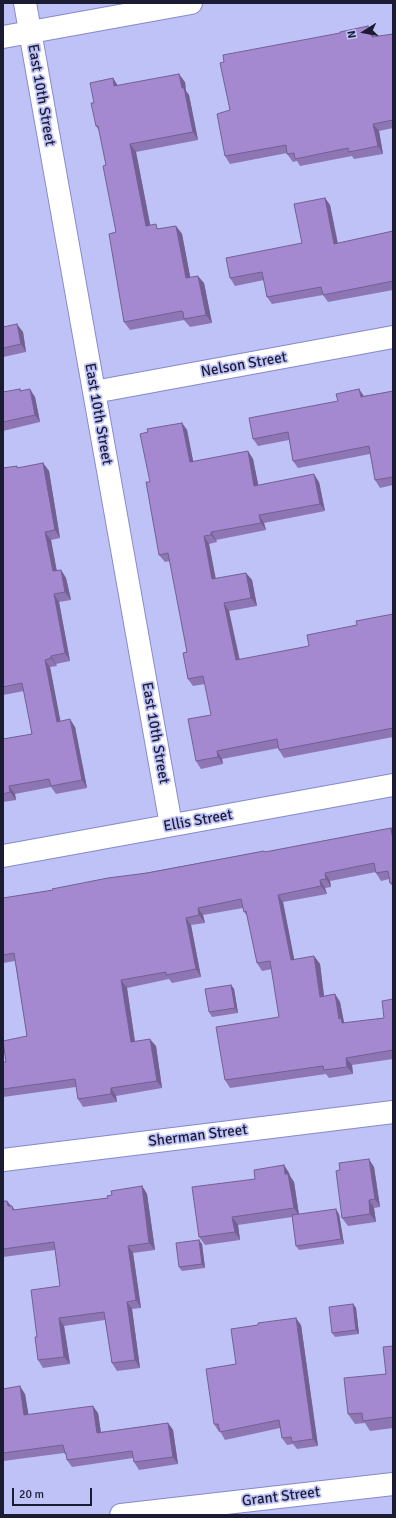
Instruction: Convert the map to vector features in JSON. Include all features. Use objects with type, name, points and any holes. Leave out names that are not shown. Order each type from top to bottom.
[{"type":"street","name":"East 10th Street","points":[[25,3],[171,825]]},
{"type":"street","points":[[3,37],[191,3]]},
{"type":"street","name":"Nelson Street","points":[[94,392],[393,337]]},
{"type":"street","name":"Ellis Street","points":[[3,856],[393,785]]},
{"type":"street","name":"Sherman Street","points":[[3,1160],[393,1112]]},
{"type":"street","name":"Grant Street","points":[[121,1515],[393,1484]]},
{"type":"building","points":[[368,26],[372,37],[393,34],[393,120],[373,124],[378,146],[349,152],[348,148],[295,159],[294,153],[287,154],[286,145],[225,156],[217,114],[230,110],[220,63],[224,62],[223,55],[340,33]]},
{"type":"building","points":[[179,74],[182,88],[184,88],[193,132],[130,144],[146,226],[156,224],[157,229],[176,226],[186,278],[198,276],[206,315],[184,319],[183,312],[181,311],[124,322],[109,234],[116,232],[103,166],[106,165],[98,126],[96,126],[91,103],[94,103],[90,83],[113,78],[114,86]]},
{"type":"building","points":[[325,198],[334,244],[393,231],[393,281],[323,295],[321,287],[267,297],[262,272],[230,278],[226,258],[302,243],[294,204]]},
{"type":"building","points":[[17,324],[21,344],[3,348],[3,327]]},
{"type":"building","points":[[20,389],[20,391],[30,389],[35,415],[3,422],[3,392]]},
{"type":"building","points":[[359,389],[361,397],[393,391],[393,477],[375,480],[369,446],[293,461],[288,432],[253,439],[249,418],[338,401],[336,394]]},
{"type":"building","points":[[182,423],[190,462],[248,451],[254,486],[314,474],[320,504],[259,515],[261,523],[211,532],[211,535],[204,536],[212,579],[246,573],[251,598],[224,603],[236,660],[309,646],[307,635],[357,625],[356,621],[393,614],[393,728],[279,750],[277,739],[217,751],[218,757],[196,761],[188,719],[211,715],[203,676],[188,679],[183,653],[187,652],[168,553],[159,555],[146,482],[150,482],[140,434],[148,432],[147,429]]},
{"type":"building","points":[[43,463],[55,530],[45,532],[53,571],[61,570],[65,592],[54,594],[65,653],[51,656],[51,658],[45,660],[57,722],[70,719],[82,780],[51,786],[49,779],[9,786],[10,792],[3,794],[3,739],[32,734],[22,683],[3,687],[3,468],[17,466],[17,468]]},
{"type":"building","points":[[391,828],[393,840],[393,883],[390,883],[388,871],[376,873],[374,863],[325,873],[326,879],[320,880],[321,886],[278,895],[291,960],[314,956],[320,997],[335,994],[339,1019],[341,1018],[342,1023],[384,1018],[382,1001],[393,999],[393,1050],[346,1058],[347,1067],[324,1070],[323,1066],[225,1080],[216,1027],[279,1017],[270,961],[257,963],[246,911],[244,912],[241,899],[198,908],[199,915],[186,918],[196,969],[166,975],[166,972],[121,980],[131,1042],[150,1039],[157,1081],[111,1088],[111,1094],[78,1099],[75,1079],[3,1089],[3,1062],[6,1062],[3,1041],[27,1036],[14,953],[3,955],[3,898],[53,890],[52,889],[108,878],[147,873],[265,852]]},
{"type":"building","points":[[231,985],[235,1008],[209,1012],[205,989]]},
{"type":"building","points":[[369,1159],[375,1199],[369,1200],[370,1214],[342,1218],[336,1171],[340,1170],[339,1163]]},
{"type":"building","points":[[284,1165],[285,1174],[288,1174],[294,1208],[232,1217],[235,1232],[199,1237],[192,1187],[255,1179],[254,1170]]},
{"type":"building","points":[[142,1186],[149,1243],[128,1246],[136,1300],[127,1302],[135,1360],[112,1363],[104,1312],[59,1318],[64,1357],[38,1360],[35,1337],[37,1337],[31,1290],[60,1286],[54,1242],[3,1249],[3,1201],[7,1201],[8,1206],[12,1206],[13,1210],[108,1198],[107,1196],[112,1195],[111,1191]]},
{"type":"building","points":[[336,1209],[341,1239],[296,1246],[292,1215]]},
{"type":"building","points":[[199,1240],[202,1264],[179,1267],[176,1243]]},
{"type":"building","points":[[353,1304],[356,1330],[332,1333],[329,1307]]},
{"type":"building","points":[[296,1318],[313,1439],[292,1442],[291,1437],[282,1438],[279,1420],[220,1432],[218,1424],[214,1424],[206,1369],[236,1364],[231,1329],[258,1325],[258,1323]]},
{"type":"building","points":[[393,1346],[393,1417],[363,1421],[362,1413],[348,1414],[344,1378],[386,1374],[383,1347]]},
{"type":"building","points":[[20,1386],[24,1415],[93,1406],[97,1433],[168,1423],[173,1457],[134,1462],[132,1451],[67,1460],[63,1445],[3,1453],[3,1389]]}]
